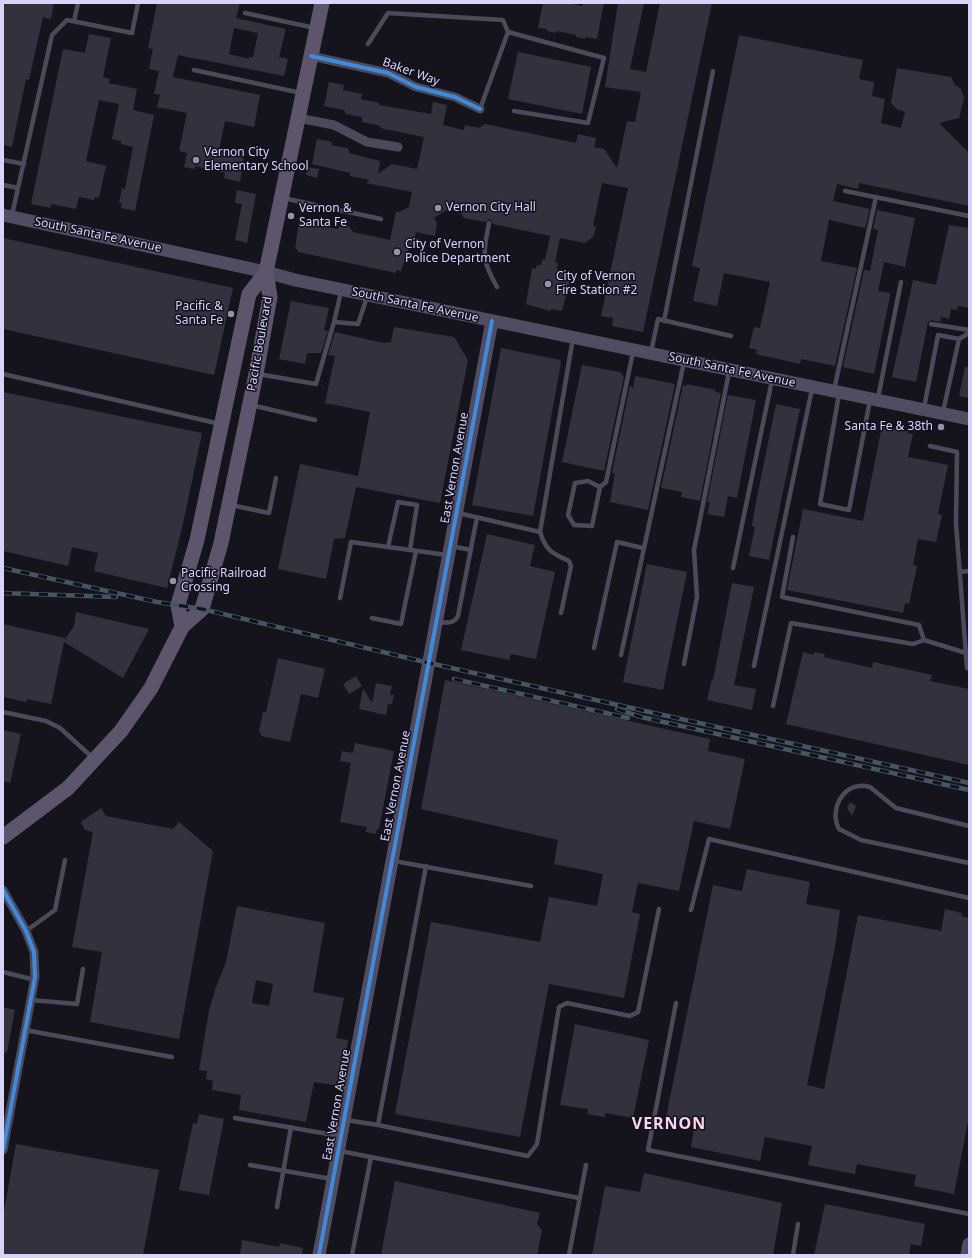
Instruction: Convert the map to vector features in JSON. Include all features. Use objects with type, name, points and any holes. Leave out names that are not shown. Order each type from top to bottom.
[{"type":"main road","points":[[266,272],[322,3]]},
{"type":"main road","name":"South Santa Fe Avenue","points":[[7,216],[342,290],[969,419]]},
{"type":"main road","name":"Pacific Boulevard","points":[[3,837],[68,788],[121,732],[151,688],[182,627],[202,609],[212,580],[256,374],[270,297],[266,272]]},
{"type":"main road","name":"Pacific Boulevard","points":[[182,627],[178,605],[197,540],[249,294],[266,272]]},
{"type":"main road","name":"East Vernon Avenue","points":[[319,1255],[492,321]]},
{"type":"main road","points":[[967,1255],[969,1244]]},
{"type":"street","name":"Baker Way","points":[[311,56],[388,73],[416,87],[455,97],[480,109]]},
{"type":"street","points":[[298,118],[334,125],[368,142],[398,148]]},
{"type":"street","points":[[3,890],[26,931],[34,952],[34,980],[31,1000],[3,1150]]},
{"type":"lane","points":[[74,21],[78,3]]},
{"type":"lane","points":[[7,216],[18,188],[24,164],[52,35],[67,20],[132,33],[138,3]]},
{"type":"lane","points":[[245,13],[316,28]]},
{"type":"lane","points":[[368,44],[388,13],[503,20],[508,32],[480,109]]},
{"type":"lane","points":[[508,32],[604,58],[588,123],[514,111]]},
{"type":"lane","points":[[194,70],[303,93]]},
{"type":"lane","points":[[664,320],[713,71]]},
{"type":"lane","points":[[3,160],[24,164]]},
{"type":"lane","points":[[3,185],[18,188]]},
{"type":"lane","points":[[845,191],[969,216]]},
{"type":"lane","points":[[876,197],[860,264],[837,392],[820,504],[849,510],[902,282]]},
{"type":"lane","points":[[281,198],[381,219]]},
{"type":"lane","points":[[489,223],[484,258],[489,273],[497,287]]},
{"type":"lane","points":[[256,374],[316,384],[342,290]]},
{"type":"lane","points":[[334,322],[358,324],[367,295]]},
{"type":"lane","points":[[651,353],[658,319],[731,336]]},
{"type":"lane","points":[[931,324],[969,331]]},
{"type":"lane","points":[[943,414],[959,339],[969,331]]},
{"type":"lane","points":[[923,410],[938,335],[959,339]]},
{"type":"lane","points":[[561,613],[571,566],[569,560],[551,552],[544,545],[540,532],[573,338]]},
{"type":"lane","points":[[600,487],[588,481],[575,483],[568,515],[574,525],[592,526],[600,487],[606,482],[633,350]]},
{"type":"lane","points":[[621,655],[684,361]]},
{"type":"lane","points":[[684,664],[697,597],[694,550],[729,370]]},
{"type":"lane","points":[[3,374],[221,424]]},
{"type":"lane","points":[[733,568],[772,379]]},
{"type":"lane","points":[[754,666],[812,387]]},
{"type":"lane","points":[[249,405],[315,420]]},
{"type":"lane","points":[[930,446],[957,452],[956,524],[967,668],[969,669]]},
{"type":"lane","points":[[229,505],[269,513],[276,478]]},
{"type":"lane","points":[[388,547],[398,502],[417,505],[410,550]]},
{"type":"lane","points":[[457,512],[540,532]]},
{"type":"lane","points":[[436,622],[450,623],[457,619],[477,517]]},
{"type":"lane","points":[[793,537],[782,597],[919,625],[924,640]]},
{"type":"lane","points":[[340,598],[351,542],[416,551],[471,550]]},
{"type":"lane","points":[[594,648],[617,542],[643,548]]},
{"type":"lane","points":[[372,618],[401,624],[416,551]]},
{"type":"lane","points":[[960,572],[969,571]]},
{"type":"lane","points":[[773,706],[791,623],[912,644],[924,640],[966,653]]},
{"type":"lane","points":[[3,712],[50,723],[60,728],[96,760]]},
{"type":"lane","points":[[969,826],[896,808],[870,787],[864,786],[851,788],[843,795],[834,810],[834,817],[839,829],[861,840],[969,863]]},
{"type":"lane","points":[[691,910],[709,839],[969,898]]},
{"type":"lane","points":[[26,931],[55,910],[65,860]]},
{"type":"lane","points":[[392,860],[531,886]]},
{"type":"lane","points":[[378,1125],[426,866]]},
{"type":"lane","points":[[344,1119],[528,1156],[537,1144],[559,1007],[567,1003],[630,1016],[638,1012],[659,909]]},
{"type":"lane","points":[[31,1000],[77,1004],[83,969]]},
{"type":"lane","points":[[3,972],[34,980]]},
{"type":"lane","points":[[676,1003],[648,1150],[969,1214]]},
{"type":"lane","points":[[25,1030],[172,1057]]},
{"type":"lane","points":[[235,1118],[342,1136]]},
{"type":"lane","points":[[277,1207],[291,1127]]},
{"type":"lane","points":[[339,1150],[579,1198]]},
{"type":"lane","points":[[352,1255],[372,1157]]},
{"type":"lane","points":[[250,1165],[333,1179]]},
{"type":"lane","points":[[569,1255],[586,1165]]},
{"type":"lane","points":[[793,1255],[798,1224]]},
{"type":"building","points":[[3,3],[54,3],[51,19],[43,17],[29,80],[26,79],[12,147],[3,145]]},
{"type":"building","points":[[157,3],[240,3],[236,18],[286,29],[279,57],[288,59],[284,76],[178,55],[173,77],[260,95],[254,127],[225,121],[219,150],[244,155],[240,182],[224,178],[225,173],[195,166],[195,169],[184,167],[187,153],[179,151],[187,113],[157,107],[160,95],[154,94],[159,71],[149,69],[153,49],[148,48]],"holes":[[[234,28],[258,33],[253,57],[249,57],[249,59],[229,54]]]},
{"type":"building","points":[[543,3],[568,3],[582,6],[583,3],[604,3],[597,39],[586,37],[585,39],[576,37],[576,35],[557,31],[556,33],[547,31],[547,29],[538,28]]},
{"type":"building","points":[[618,3],[644,3],[630,69],[646,72],[660,3],[712,3],[643,332],[612,326],[613,318],[601,316],[628,188],[602,183],[593,226],[596,227],[593,237],[585,243],[560,238],[555,262],[558,263],[557,269],[572,272],[562,311],[551,309],[550,311],[526,304],[532,268],[536,269],[537,265],[541,265],[543,259],[545,260],[550,236],[493,224],[490,219],[485,222],[464,218],[460,212],[448,209],[434,218],[437,223],[435,236],[416,232],[413,246],[410,245],[401,271],[396,270],[396,273],[298,252],[298,250],[295,249],[299,221],[337,229],[346,222],[353,232],[390,240],[396,212],[409,207],[412,192],[366,183],[370,180],[350,176],[350,173],[312,164],[317,139],[332,142],[331,145],[347,148],[349,153],[380,161],[378,174],[392,164],[417,169],[424,137],[380,128],[381,126],[362,122],[362,117],[346,114],[344,110],[324,106],[329,82],[344,85],[343,90],[362,94],[361,99],[379,103],[379,105],[431,114],[433,102],[447,105],[443,125],[464,130],[465,125],[479,128],[485,124],[576,143],[578,134],[596,138],[594,147],[604,149],[617,168],[627,121],[635,122],[641,92],[605,87]]},
{"type":"building","points":[[89,34],[111,38],[103,77],[110,79],[109,83],[137,89],[133,110],[154,115],[135,211],[121,208],[122,203],[119,203],[122,188],[125,189],[133,147],[121,144],[121,141],[112,139],[119,104],[99,100],[86,161],[106,166],[99,198],[95,197],[94,200],[79,197],[76,209],[51,204],[51,208],[31,204],[63,49],[85,53]]},
{"type":"building","points":[[739,35],[863,60],[859,79],[874,82],[872,96],[885,99],[881,123],[901,128],[905,112],[898,110],[891,103],[897,68],[951,77],[955,85],[961,89],[964,98],[959,118],[939,123],[969,153],[969,206],[859,183],[858,189],[837,184],[833,201],[870,209],[865,228],[829,220],[821,261],[857,268],[835,366],[801,359],[800,364],[756,354],[757,350],[749,348],[754,327],[760,328],[770,282],[724,273],[717,306],[693,301],[700,268],[692,266]]},
{"type":"building","points":[[518,52],[591,67],[582,114],[508,99]]},
{"type":"building","points":[[307,167],[319,169],[317,178],[306,175]]},
{"type":"building","points":[[237,190],[256,194],[247,243],[235,240],[242,204],[235,203]]},
{"type":"building","points":[[877,210],[915,218],[905,267],[884,262],[878,291],[890,293],[890,296],[874,374],[843,367],[864,270],[870,271],[878,230],[873,229]]},
{"type":"building","points":[[949,225],[969,228],[969,308],[958,306],[957,310],[951,309],[949,319],[941,317],[940,322],[931,320],[928,322],[916,382],[892,377],[913,280],[936,285]]},
{"type":"building","points":[[3,238],[233,288],[214,375],[3,329]]},
{"type":"building","points":[[291,301],[329,308],[324,330],[328,331],[321,353],[307,353],[305,364],[279,359]]},
{"type":"building","points":[[394,327],[454,337],[468,360],[440,503],[356,487],[345,538],[334,539],[326,579],[278,569],[300,464],[358,476],[370,412],[325,403],[335,356],[328,355],[335,332],[383,343],[391,342]]},
{"type":"building","points":[[501,348],[560,360],[561,363],[533,516],[472,505]]},
{"type":"building","points":[[582,365],[620,372],[624,377],[604,471],[562,462]]},
{"type":"building","points":[[965,367],[969,367],[969,398],[959,396]]},
{"type":"building","points":[[635,376],[675,384],[648,510],[610,502],[615,473],[612,473],[630,385],[633,389]]},
{"type":"building","points":[[687,384],[716,390],[715,392],[721,393],[700,501],[681,497],[682,492],[661,488],[683,385],[686,386]]},
{"type":"building","points":[[3,392],[202,433],[183,524],[167,588],[94,571],[98,553],[72,547],[68,566],[3,551]]},
{"type":"building","points":[[728,395],[756,400],[737,498],[728,496],[724,517],[707,514],[710,503],[707,502]]},
{"type":"building","points":[[776,404],[800,409],[769,560],[749,556],[755,527],[752,526],[756,502]]},
{"type":"building","points":[[882,426],[908,431],[907,433],[913,434],[908,457],[948,465],[938,514],[942,515],[936,542],[918,539],[913,565],[917,566],[909,604],[905,603],[903,613],[787,590],[803,509],[863,521]]},
{"type":"building","points":[[487,534],[535,545],[530,566],[555,572],[536,659],[511,654],[509,660],[461,650]]},
{"type":"building","points":[[647,564],[687,572],[663,690],[623,682]]},
{"type":"building","points":[[732,583],[754,587],[734,685],[756,689],[752,710],[707,700],[712,679],[713,680]]},
{"type":"building","points":[[76,612],[149,629],[123,678],[64,642],[51,704],[27,699],[26,702],[3,697],[3,624],[65,638],[64,641],[74,626]]},
{"type":"building","points":[[803,652],[814,655],[814,652],[825,654],[824,657],[872,668],[873,662],[932,675],[930,681],[969,689],[969,765],[786,724]]},
{"type":"building","points":[[278,658],[325,669],[318,698],[301,694],[290,742],[261,736],[261,733],[259,732],[263,712],[266,712]]},
{"type":"building","points":[[356,676],[362,686],[349,694],[343,684]]},
{"type":"building","points":[[445,680],[710,739],[708,751],[745,759],[730,829],[694,821],[679,891],[638,883],[632,912],[640,914],[624,998],[549,984],[520,1137],[395,1114],[431,922],[540,942],[549,897],[597,906],[603,874],[554,864],[558,840],[421,809]]},
{"type":"building","points":[[376,683],[392,686],[390,695],[394,695],[392,704],[388,704],[386,715],[359,709],[363,688],[372,703]]},
{"type":"building","points":[[3,730],[21,734],[10,783],[3,781]]},
{"type":"building","points":[[355,743],[394,751],[379,829],[377,829],[376,834],[366,832],[367,827],[340,822],[351,763],[340,761],[342,751],[353,753]]},
{"type":"building","points":[[850,802],[856,806],[852,816],[847,808]]},
{"type":"building","points":[[101,808],[106,816],[173,829],[179,822],[213,851],[179,1039],[90,1022],[102,952],[72,947],[93,832],[85,830],[81,822]]},
{"type":"building","points":[[747,869],[810,882],[806,904],[840,910],[835,947],[807,1085],[824,1089],[858,915],[941,931],[945,909],[962,913],[961,916],[969,918],[969,1116],[954,1194],[914,1186],[916,1175],[857,1164],[855,1174],[808,1165],[812,1146],[765,1137],[760,1161],[691,1147],[695,1123],[666,1117],[713,885],[742,891]]},
{"type":"building","points":[[237,906],[325,923],[313,992],[344,998],[336,1038],[348,1040],[339,1086],[314,1082],[306,1122],[239,1110],[241,1095],[212,1090],[213,1081],[206,1079],[207,1071],[199,1070],[209,1010],[226,962]],"holes":[[[256,980],[273,984],[269,1006],[252,1003]]]},
{"type":"building","points":[[3,1007],[15,1010],[7,1053],[3,1052]]},
{"type":"building","points":[[575,1024],[649,1040],[633,1118],[605,1113],[605,1117],[587,1114],[588,1109],[560,1105]]},
{"type":"building","points":[[199,1114],[224,1119],[209,1195],[179,1190],[193,1123],[197,1124]]},
{"type":"building","points":[[16,1144],[159,1170],[143,1255],[3,1255],[3,1216]]},
{"type":"building","points":[[644,1173],[782,1203],[773,1255],[592,1255],[605,1186],[640,1192]]},
{"type":"building","points":[[395,1181],[540,1213],[537,1224],[542,1230],[537,1255],[381,1255]]},
{"type":"building","points":[[825,1204],[925,1224],[921,1246],[911,1244],[909,1255],[814,1255]]},
{"type":"building","points":[[242,1240],[279,1247],[280,1243],[303,1248],[302,1255],[240,1255]]},
{"type":"railway","points":[[3,568],[157,602],[202,609],[429,663],[969,783]]},
{"type":"railway","points":[[3,593],[116,597]]},
{"type":"railway","points":[[454,679],[628,718]]},
{"type":"railway","points":[[617,709],[641,717],[969,790]]},
{"type":"cycle path","points":[[311,56],[388,73],[416,87],[455,97],[480,109]]},
{"type":"cycle path","points":[[319,1255],[492,321]]},
{"type":"cycle path","points":[[3,890],[26,931],[34,952],[35,977],[3,1150]]},
{"type":"place","name":"Vernon City Elementary School","points":[[196,160]]},
{"type":"place","name":"Vernon City Hall","points":[[438,208]]},
{"type":"place","name":"Vernon & Santa Fe","points":[[291,216]]},
{"type":"place","name":"City of Vernon Police Department","points":[[397,252]]},
{"type":"place","name":"City of Vernon Fire Station #2","points":[[548,284]]},
{"type":"place","name":"Pacific & Santa Fe","points":[[231,314]]},
{"type":"place","name":"Santa Fe & 38th","points":[[941,427]]},
{"type":"place","name":"Pacific Railroad Crossing","points":[[173,581]]},
{"type":"district","name":"VERNON","points":[[669,1124]]}]
